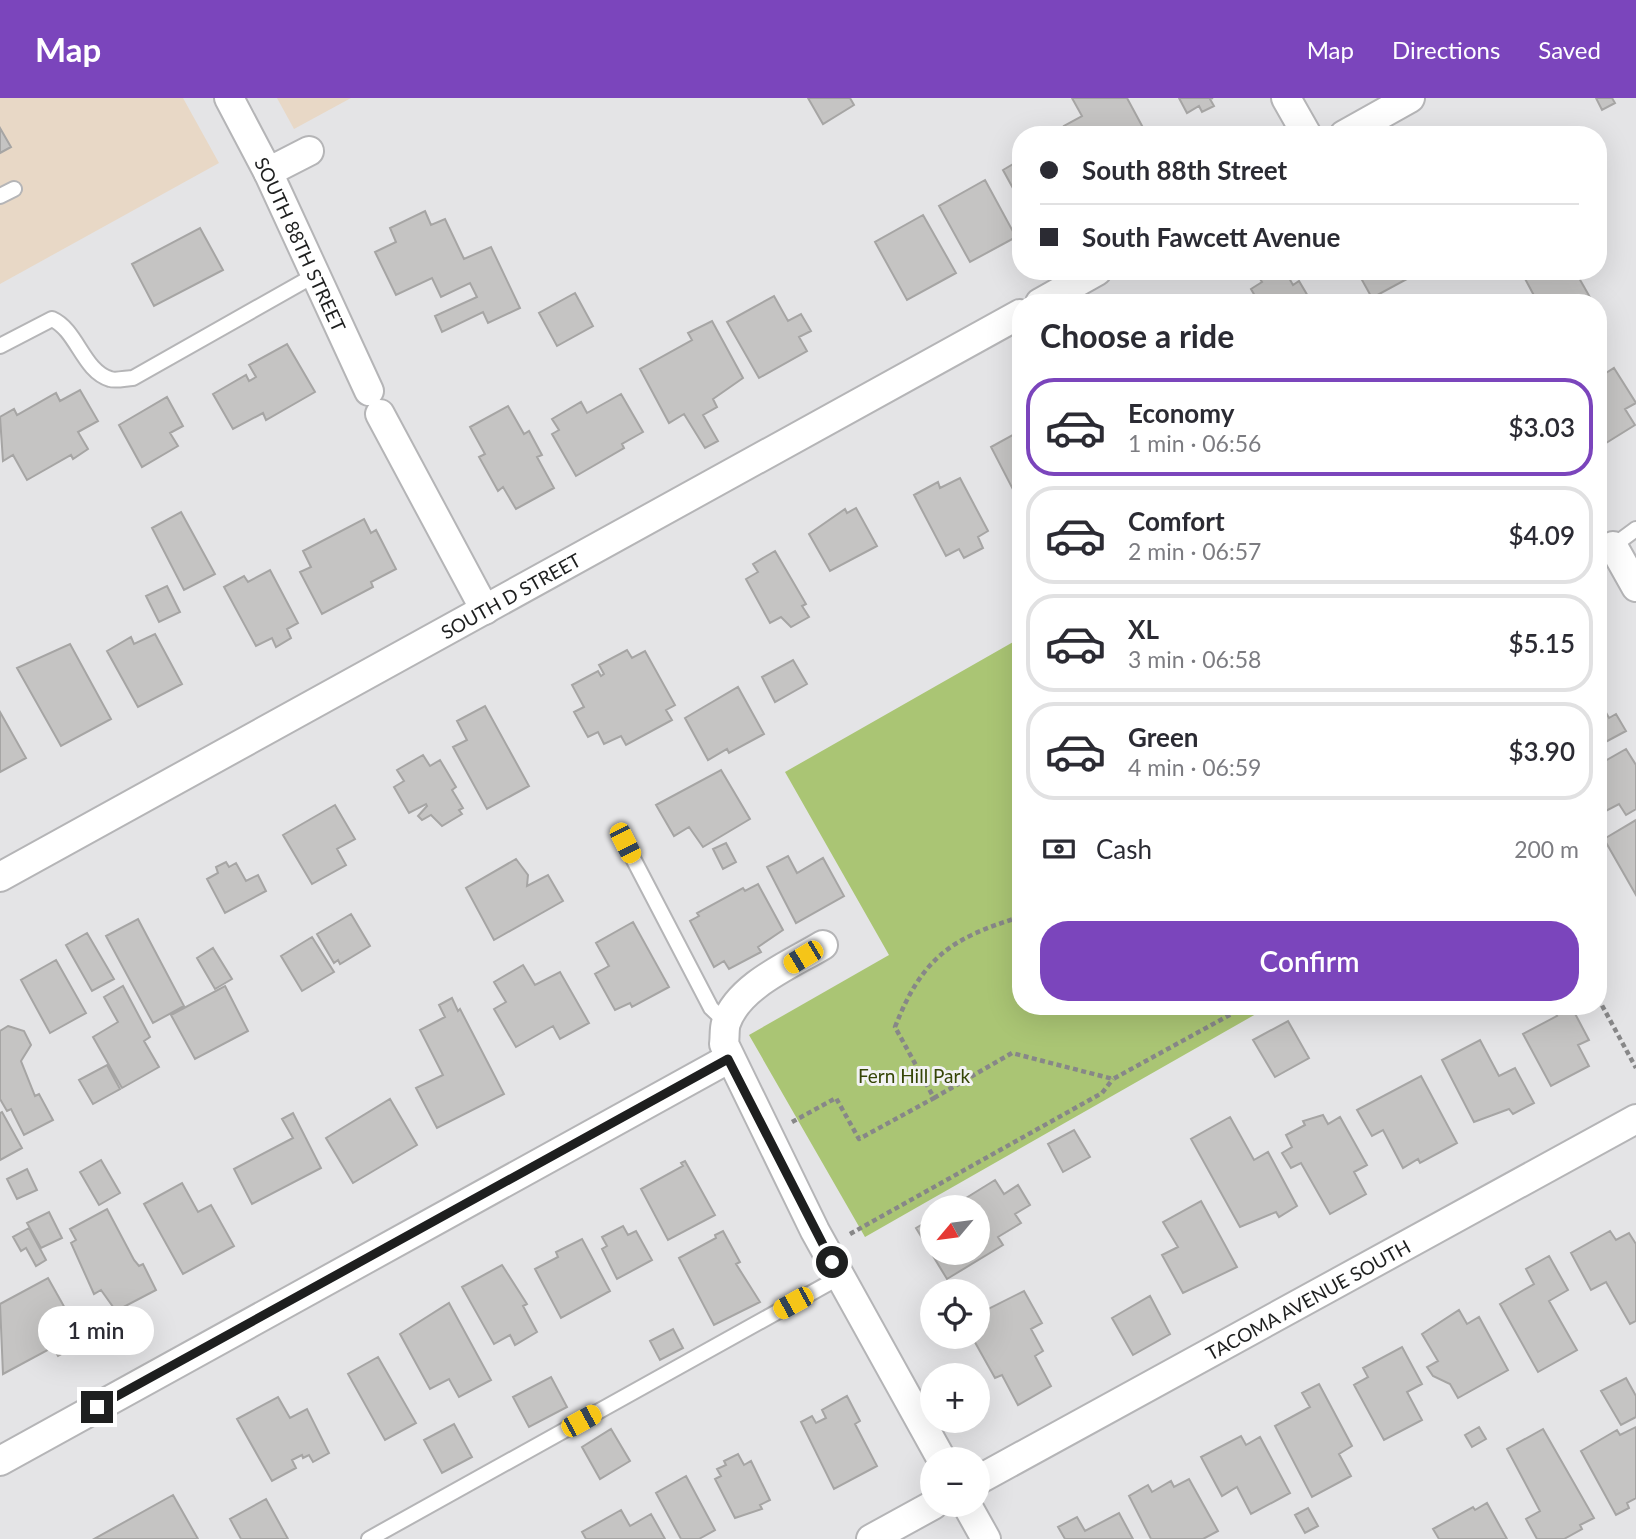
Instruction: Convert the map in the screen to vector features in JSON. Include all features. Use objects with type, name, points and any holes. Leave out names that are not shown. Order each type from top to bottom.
[{"type":"street","name":"SOUTH 88TH STREET","points":[[229,98],[268,172],[375,402],[485,610]]},
{"type":"street","points":[[1286,98],[1302,126]]},
{"type":"street","points":[[1360,126],[1410,98]]},
{"type":"street","points":[[268,172],[309,151]]},
{"type":"street","points":[[1056,294],[1081,280]]},
{"type":"street","name":"SOUTH D STREET","points":[[0,877],[1012,318]]},
{"type":"street","points":[[1607,549],[1636,587]]},
{"type":"street","points":[[823,946],[764,981],[741,1000],[726,1022],[724,1044],[728,1059],[840,1277],[935,1447]]},
{"type":"street","points":[[0,1461],[728,1059]]},
{"type":"street","name":"TACOMA AVENUE SOUTH","points":[[990,1473],[1636,1119]]},
{"type":"street","points":[[871,1539],[920,1512]]},
{"type":"street","points":[[974,1517],[986,1539]]},
{"type":"lane","points":[[0,197],[14,189]]},
{"type":"lane","points":[[0,346],[52,318],[63,324],[94,368],[110,379],[133,378],[315,275]]},
{"type":"lane","points":[[1607,547],[1636,529]]},
{"type":"lane","points":[[625,843],[711,1009],[726,1022]]},
{"type":"lane","points":[[369,1539],[840,1277]]},
{"type":"path","points":[[934,1098],[895,1027],[907,997],[921,976],[947,947],[966,935],[1012,920]]},
{"type":"path","points":[[825,1248],[1102,1093],[1112,1079],[1230,1015]]},
{"type":"path","points":[[1607,1015],[1636,1068]]},
{"type":"path","points":[[767,1135],[836,1098],[859,1139],[1012,1052],[1112,1079]]},
{"type":"shaded area","points":[[0,98],[183,98],[219,163],[0,284]]},
{"type":"shaded area","points":[[277,98],[351,98],[294,129]]},
{"type":"green space","name":"Fern Hill Park","points":[[1012,643],[1012,1015],[1254,1015],[939,1195],[920,1195],[920,1206],[865,1237],[749,1035],[889,955],[785,772]]},
{"type":"building","points":[[808,98],[850,98],[854,105],[823,124]]},
{"type":"building","points":[[1072,98],[1127,98],[1142,126],[1064,126],[1082,116]]},
{"type":"building","points":[[1179,98],[1213,98],[1210,99],[1214,106],[1202,112],[1199,106],[1187,113]]},
{"type":"building","points":[[1596,98],[1612,98],[1615,103],[1602,110]]},
{"type":"building","points":[[0,128],[11,147],[0,153]]},
{"type":"building","points":[[1012,165],[1012,186],[1003,170]]},
{"type":"building","points":[[985,180],[1012,230],[1012,239],[970,262],[939,206]]},
{"type":"building","points":[[425,211],[431,225],[445,219],[464,259],[491,247],[520,308],[488,323],[483,312],[442,332],[435,316],[477,297],[470,283],[441,297],[432,278],[396,295],[375,252],[396,242],[390,228]]},
{"type":"building","points":[[923,215],[956,273],[907,300],[875,242]]},
{"type":"building","points":[[200,228],[223,270],[154,306],[132,264]]},
{"type":"building","points":[[1261,280],[1290,280],[1293,285],[1299,281],[1307,294],[1254,294],[1251,289],[1262,282]]},
{"type":"building","points":[[1362,280],[1405,280],[1379,294],[1370,294]]},
{"type":"building","points":[[1526,280],[1580,280],[1588,294],[1533,294]]},
{"type":"building","points":[[575,293],[593,326],[557,346],[539,313]]},
{"type":"building","points":[[774,296],[788,321],[801,314],[811,331],[799,337],[807,351],[759,378],[727,322]]},
{"type":"building","points":[[712,321],[743,378],[713,399],[717,407],[703,415],[718,441],[705,448],[684,414],[669,423],[640,369],[692,340],[688,333]]},
{"type":"building","points":[[287,344],[315,392],[266,420],[263,413],[233,429],[213,394],[246,375],[249,381],[256,377],[249,365]]},
{"type":"building","points":[[1614,368],[1636,403],[1625,409],[1635,425],[1607,442],[1607,372]]},
{"type":"building","points":[[80,390],[98,421],[78,432],[88,449],[73,459],[71,455],[27,480],[13,455],[3,461],[0,417],[14,409],[17,415],[56,393],[60,401]]},
{"type":"building","points":[[621,394],[643,432],[622,444],[624,448],[576,476],[552,434],[559,430],[552,419],[581,402],[587,413]]},
{"type":"building","points":[[167,397],[183,426],[170,433],[178,446],[142,467],[119,425]]},
{"type":"building","points":[[508,406],[524,434],[529,431],[542,455],[537,457],[554,488],[516,509],[503,487],[498,491],[479,457],[485,454],[470,427]]},
{"type":"building","points":[[1012,435],[1012,488],[991,447]]},
{"type":"building","points":[[960,478],[988,531],[978,537],[983,548],[964,558],[959,549],[946,556],[914,495],[938,482],[940,488]]},
{"type":"building","points":[[856,508],[877,546],[830,571],[809,534],[845,509],[847,513]]},
{"type":"building","points":[[181,512],[215,574],[184,590],[152,528]]},
{"type":"building","points":[[364,519],[371,533],[376,530],[396,569],[371,582],[373,587],[322,614],[300,572],[311,567],[303,551]]},
{"type":"building","points":[[775,551],[806,604],[802,606],[809,617],[791,627],[781,617],[770,623],[746,579],[758,572],[753,564]]},
{"type":"building","points":[[270,570],[298,623],[287,629],[291,638],[276,647],[272,638],[256,646],[224,587],[244,576],[248,582]]},
{"type":"building","points":[[167,586],[180,612],[159,622],[146,596]]},
{"type":"building","points":[[155,634],[182,684],[138,707],[107,651],[131,637],[134,644]]},
{"type":"building","points":[[70,644],[111,719],[61,746],[17,668]]},
{"type":"building","points":[[627,650],[632,658],[645,651],[675,705],[666,710],[672,720],[626,745],[621,736],[604,744],[598,732],[588,737],[574,712],[584,707],[572,685],[598,671],[601,676],[604,674],[599,665]]},
{"type":"building","points":[[793,660],[807,684],[775,702],[762,677]]},
{"type":"building","points":[[738,687],[764,734],[729,753],[727,749],[708,760],[685,718]]},
{"type":"building","points":[[485,706],[529,786],[487,809],[453,747],[467,740],[457,721]]},
{"type":"building","points":[[0,712],[26,758],[0,772]]},
{"type":"building","points":[[1607,714],[1609,718],[1616,714],[1626,731],[1607,741]]},
{"type":"building","points":[[1626,749],[1636,765],[1636,809],[1626,815],[1619,804],[1607,810],[1607,760]]},
{"type":"building","points":[[423,755],[430,766],[440,760],[456,787],[452,790],[463,808],[459,810],[462,814],[442,826],[431,815],[422,820],[418,816],[426,804],[409,813],[394,787],[404,781],[397,770]]},
{"type":"building","points":[[721,770],[750,819],[703,847],[689,827],[674,836],[656,805]]},
{"type":"building","points":[[335,805],[355,839],[337,849],[346,865],[312,884],[283,835]]},
{"type":"building","points":[[1636,820],[1636,895],[1607,844],[1607,837]]},
{"type":"building","points":[[726,843],[736,862],[723,869],[713,849]]},
{"type":"building","points":[[788,856],[797,873],[823,858],[844,896],[796,923],[767,867]]},
{"type":"building","points":[[516,859],[528,875],[527,886],[548,875],[563,901],[494,940],[466,888]]},
{"type":"building","points":[[226,862],[229,867],[236,863],[246,881],[258,875],[266,891],[225,913],[207,879],[218,873],[216,867]]},
{"type":"building","points":[[758,884],[783,930],[758,947],[761,952],[729,969],[724,961],[714,967],[690,921],[699,916],[697,913],[743,888],[745,891]]},
{"type":"building","points":[[351,914],[370,946],[340,964],[338,960],[334,963],[317,934]]},
{"type":"building","points":[[138,919],[184,1006],[153,1023],[106,936]]},
{"type":"building","points":[[633,922],[669,987],[632,1007],[630,1003],[615,1010],[595,974],[609,966],[596,943]]},
{"type":"building","points":[[87,933],[114,979],[92,991],[66,945]]},
{"type":"building","points":[[312,937],[334,972],[302,991],[281,956]]},
{"type":"building","points":[[213,948],[232,979],[215,989],[197,958]]},
{"type":"building","points":[[56,960],[86,1013],[50,1033],[21,980]]},
{"type":"building","points":[[523,965],[535,985],[560,972],[589,1023],[560,1039],[553,1026],[516,1047],[494,1009],[506,1002],[494,982]]},
{"type":"building","points":[[123,986],[150,1037],[144,1041],[159,1067],[122,1088],[93,1037],[118,1022],[104,997]]},
{"type":"building","points":[[225,986],[248,1031],[195,1059],[171,1015]]},
{"type":"building","points":[[452,998],[504,1094],[437,1128],[416,1088],[443,1075],[420,1030],[445,1017],[439,1005]]},
{"type":"building","points":[[1576,1015],[1589,1040],[1578,1045],[1589,1066],[1551,1086],[1523,1034],[1557,1016]]},
{"type":"building","points":[[1288,1021],[1309,1058],[1275,1077],[1253,1040]]},
{"type":"building","points":[[8,1026],[24,1031],[31,1045],[21,1061],[35,1096],[39,1094],[53,1120],[24,1135],[11,1109],[7,1111],[0,1099],[0,1031]]},
{"type":"building","points":[[1480,1040],[1499,1076],[1515,1068],[1534,1103],[1513,1114],[1509,1109],[1474,1122],[1442,1060]]},
{"type":"building","points":[[107,1065],[120,1089],[93,1104],[79,1080]]},
{"type":"building","points":[[1421,1076],[1457,1143],[1420,1163],[1418,1159],[1403,1168],[1383,1130],[1372,1136],[1357,1110]]},
{"type":"building","points":[[390,1099],[417,1145],[353,1183],[326,1138]]},
{"type":"building","points":[[2,1112],[22,1148],[0,1160],[0,1113]]},
{"type":"building","points":[[293,1113],[321,1168],[252,1204],[234,1169],[293,1138],[282,1119]]},
{"type":"building","points":[[1323,1115],[1328,1124],[1340,1117],[1367,1165],[1354,1172],[1366,1194],[1330,1214],[1301,1163],[1291,1168],[1282,1153],[1292,1147],[1286,1135],[1305,1125],[1303,1121]]},
{"type":"building","points":[[1230,1117],[1254,1160],[1268,1152],[1297,1206],[1279,1217],[1276,1212],[1240,1227],[1191,1139]]},
{"type":"building","points":[[1074,1130],[1090,1157],[1063,1172],[1048,1144]]},
{"type":"building","points":[[101,1160],[120,1193],[99,1205],[80,1172]]},
{"type":"building","points":[[685,1161],[715,1215],[668,1240],[641,1189],[683,1166],[681,1163]]},
{"type":"building","points":[[27,1169],[37,1190],[17,1199],[7,1179]]},
{"type":"building","points":[[995,1180],[1004,1194],[1018,1185],[1030,1205],[1015,1214],[1021,1223],[998,1237],[1003,1245],[990,1253],[990,1195],[971,1195]]},
{"type":"building","points":[[182,1183],[198,1212],[211,1205],[234,1246],[183,1274],[144,1204]]},
{"type":"building","points":[[1201,1201],[1237,1267],[1183,1293],[1162,1255],[1178,1247],[1163,1222]]},
{"type":"building","points":[[107,1209],[134,1260],[139,1266],[143,1264],[156,1290],[116,1311],[101,1290],[94,1294],[71,1243],[76,1240],[70,1229]]},
{"type":"building","points":[[49,1212],[62,1238],[41,1248],[27,1223]]},
{"type":"building","points":[[623,1226],[628,1235],[636,1231],[652,1260],[617,1279],[602,1249],[607,1246],[602,1237]]},
{"type":"building","points":[[29,1228],[46,1260],[36,1266],[26,1248],[21,1251],[13,1237]]},
{"type":"building","points":[[723,1231],[740,1262],[736,1264],[760,1302],[714,1325],[679,1258],[716,1238],[715,1235]]},
{"type":"building","points":[[1610,1231],[1616,1240],[1629,1233],[1636,1244],[1636,1321],[1630,1324],[1606,1282],[1591,1290],[1571,1253]]},
{"type":"building","points":[[582,1239],[610,1291],[561,1318],[535,1269],[558,1257],[556,1252]]},
{"type":"building","points":[[1549,1256],[1568,1290],[1549,1301],[1577,1350],[1538,1372],[1500,1304],[1534,1284],[1526,1269]]},
{"type":"building","points":[[502,1265],[527,1304],[523,1306],[537,1332],[515,1345],[510,1335],[494,1344],[462,1287]]},
{"type":"building","points":[[938,1265],[970,1265],[947,1279]]},
{"type":"building","points":[[48,1278],[84,1342],[58,1356],[53,1347],[3,1374],[0,1304]]},
{"type":"building","points":[[1024,1291],[1042,1323],[1031,1329],[1043,1351],[1035,1356],[1051,1386],[1018,1405],[1002,1375],[995,1378],[990,1363],[987,1363],[979,1349],[990,1349],[990,1308]]},
{"type":"building","points":[[1150,1296],[1170,1334],[1133,1355],[1112,1318]]},
{"type":"building","points":[[449,1303],[491,1380],[459,1397],[449,1379],[430,1389],[400,1334]]},
{"type":"building","points":[[1459,1310],[1467,1324],[1479,1317],[1508,1370],[1458,1398],[1450,1384],[1433,1376],[1427,1367],[1438,1361],[1422,1334]]},
{"type":"building","points":[[673,1329],[683,1348],[660,1360],[650,1341]]},
{"type":"building","points":[[1402,1347],[1422,1384],[1407,1392],[1422,1420],[1384,1440],[1354,1385],[1368,1377],[1363,1368]]},
{"type":"building","points":[[378,1357],[416,1423],[385,1440],[348,1374]]},
{"type":"building","points":[[551,1377],[567,1407],[529,1427],[513,1397]]},
{"type":"building","points":[[1626,1378],[1636,1396],[1636,1417],[1621,1425],[1601,1391]]},
{"type":"building","points":[[1319,1384],[1352,1446],[1339,1454],[1351,1476],[1312,1497],[1275,1426],[1310,1407],[1302,1393]]},
{"type":"building","points":[[847,1396],[860,1421],[855,1424],[877,1466],[834,1489],[801,1422],[812,1416],[816,1423],[826,1418],[822,1410]]},
{"type":"building","points":[[278,1397],[290,1418],[307,1409],[329,1453],[313,1462],[309,1455],[303,1458],[302,1455],[292,1460],[296,1468],[272,1481],[237,1419]]},
{"type":"building","points":[[454,1424],[472,1457],[442,1473],[424,1440]]},
{"type":"building","points":[[1479,1427],[1486,1439],[1472,1447],[1465,1435]]},
{"type":"building","points":[[1636,1427],[1636,1498],[1627,1503],[1629,1508],[1616,1515],[1581,1451],[1617,1430],[1620,1435]]},
{"type":"building","points":[[611,1429],[630,1461],[600,1479],[582,1447]]},
{"type":"building","points":[[1543,1429],[1594,1518],[1580,1525],[1582,1529],[1564,1539],[1537,1539],[1526,1519],[1540,1511],[1507,1449]]},
{"type":"building","points":[[1241,1436],[1246,1445],[1260,1437],[1290,1493],[1251,1514],[1237,1487],[1222,1496],[1201,1457]]},
{"type":"building","points":[[738,1454],[744,1465],[751,1461],[770,1500],[760,1505],[762,1509],[735,1518],[715,1479],[721,1476],[717,1469],[726,1465],[724,1461]]},
{"type":"building","points":[[686,1476],[715,1530],[699,1539],[681,1539],[656,1493]]},
{"type":"building","points":[[1189,1479],[1218,1531],[1203,1539],[1151,1539],[1129,1496],[1148,1485],[1152,1492],[1171,1481],[1174,1487]]},
{"type":"building","points":[[173,1495],[198,1539],[94,1539]]},
{"type":"building","points":[[266,1499],[288,1539],[241,1539],[230,1519]]},
{"type":"building","points":[[1487,1503],[1507,1539],[1439,1539],[1433,1529],[1473,1507],[1475,1510]]},
{"type":"building","points":[[1308,1508],[1318,1526],[1305,1533],[1295,1515]]},
{"type":"building","points":[[621,1510],[630,1526],[651,1514],[665,1539],[586,1539],[582,1532]]},
{"type":"building","points":[[1119,1513],[1133,1539],[1065,1539],[1058,1527],[1077,1517],[1085,1531]]},
{"type":"route","points":[[97,1407],[728,1059],[832,1262]]}]
